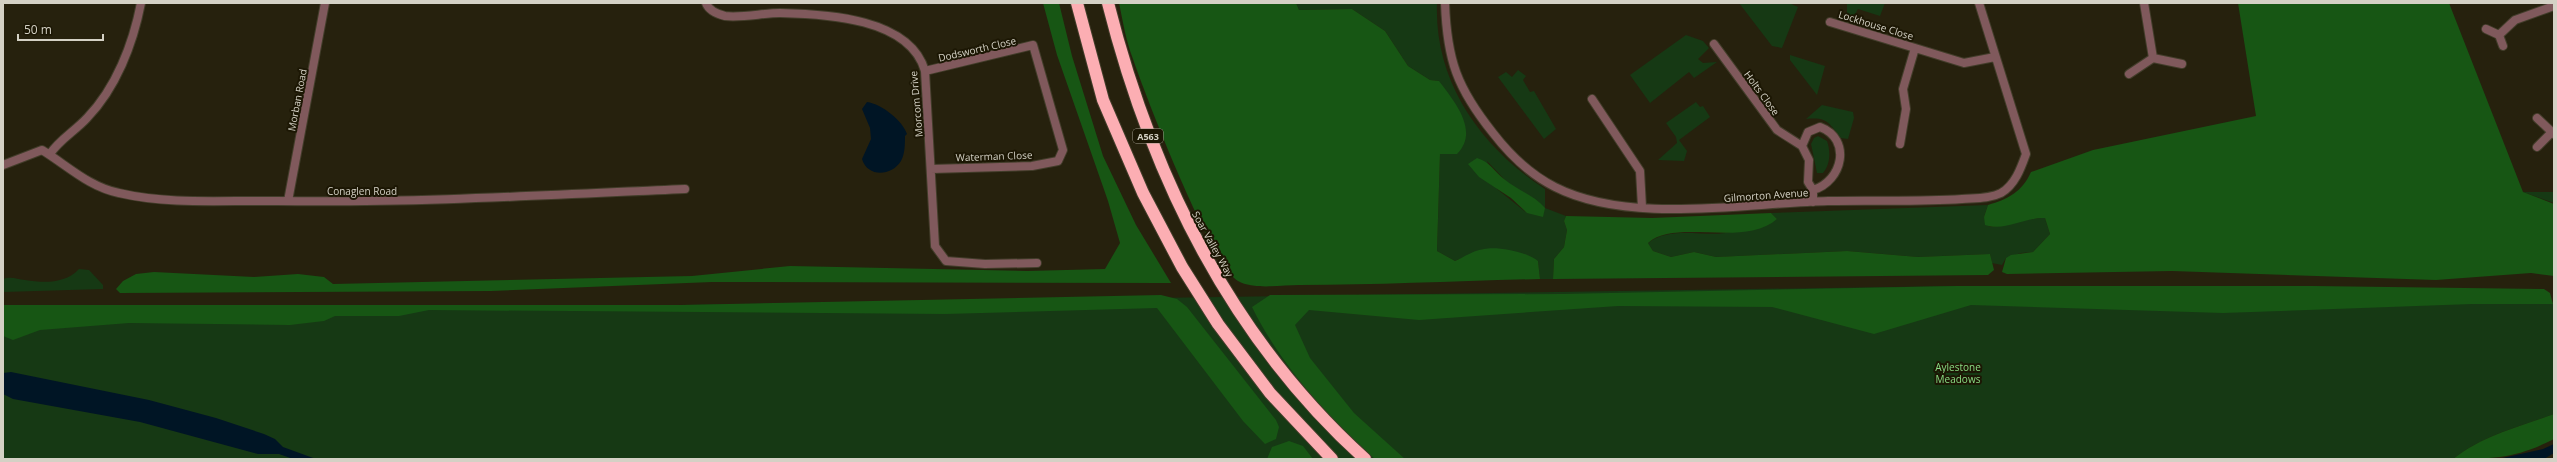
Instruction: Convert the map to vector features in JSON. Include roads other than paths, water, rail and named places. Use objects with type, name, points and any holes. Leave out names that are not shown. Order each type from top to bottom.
[{"type":"highway","name":"A563","points":[[1077,3],[1103,100],[1143,193],[1182,267],[1218,324],[1270,393],[1332,459]]},
{"type":"highway","name":"Soar Valley Way","points":[[1108,3],[1147,133],[1187,225],[1207,262],[1242,316],[1287,378],[1338,435],[1365,459]]},
{"type":"street","points":[[3,165],[39,150],[50,154],[57,144],[87,119],[105,95],[127,53],[141,3]]},
{"type":"street","name":"Morban Road","points":[[288,201],[325,3]]},
{"type":"street","name":"Morcom Drive","points":[[706,3],[711,11],[727,16],[780,13],[847,18],[888,32],[908,43],[922,62],[925,71],[935,246],[946,261],[985,264],[1037,263]]},
{"type":"street","name":"Gilmorton Avenue","points":[[1445,3],[1450,54],[1463,91],[1472,107],[1511,155],[1540,178],[1579,197],[1615,205],[1701,209],[1813,202],[1935,201],[1990,196],[2002,192],[2011,185],[2026,154],[1979,3]]},
{"type":"street","points":[[2144,3],[2153,58]]},
{"type":"street","points":[[2499,35],[2515,20],[2554,6]]},
{"type":"street","name":"Lockhouse Close","points":[[1830,22],[1964,62],[1995,57]]},
{"type":"street","points":[[2486,29],[2499,35],[2503,46]]},
{"type":"street","name":"Holts Close","points":[[1714,44],[1776,130],[1802,146]]},
{"type":"street","name":"Dodsworth Close","points":[[925,71],[1034,45],[1063,150],[1058,161]]},
{"type":"street","name":"Lockhouse Close","points":[[1900,144],[1906,108],[1904,89],[1916,48]]},
{"type":"street","points":[[2129,74],[2153,58],[2182,64]]},
{"type":"street","points":[[1592,99],[1640,171],[1642,207]]},
{"type":"street","points":[[2536,118],[2553,133],[2537,147]]},
{"type":"street","points":[[1813,190],[1823,187],[1833,178],[1840,160],[1839,149],[1830,133],[1820,127],[1808,132],[1802,146],[1809,160],[1808,182],[1813,190],[1813,202]]},
{"type":"street","name":"Conaglen Road","points":[[50,154],[81,177],[118,193],[152,198],[382,202],[685,189]]},
{"type":"street","name":"Waterman Close","points":[[931,169],[1032,166],[1058,161]]},
{"type":"water","points":[[867,102],[879,106],[891,114],[905,129],[907,134],[905,136],[905,146],[901,161],[897,166],[886,172],[874,172],[865,165],[862,159],[871,139],[870,128],[862,109]]},
{"type":"water","points":[[11,372],[149,400],[216,418],[264,434],[275,439],[283,447],[316,459],[293,459],[279,454],[258,454],[140,422],[13,399],[3,394],[3,373]]},
{"type":"water","points":[[2554,444],[2554,453],[2544,459],[2498,459],[2543,449]]},
{"type":"park label","name":"Aylestone Meadows","points":[[1958,372]]}]
